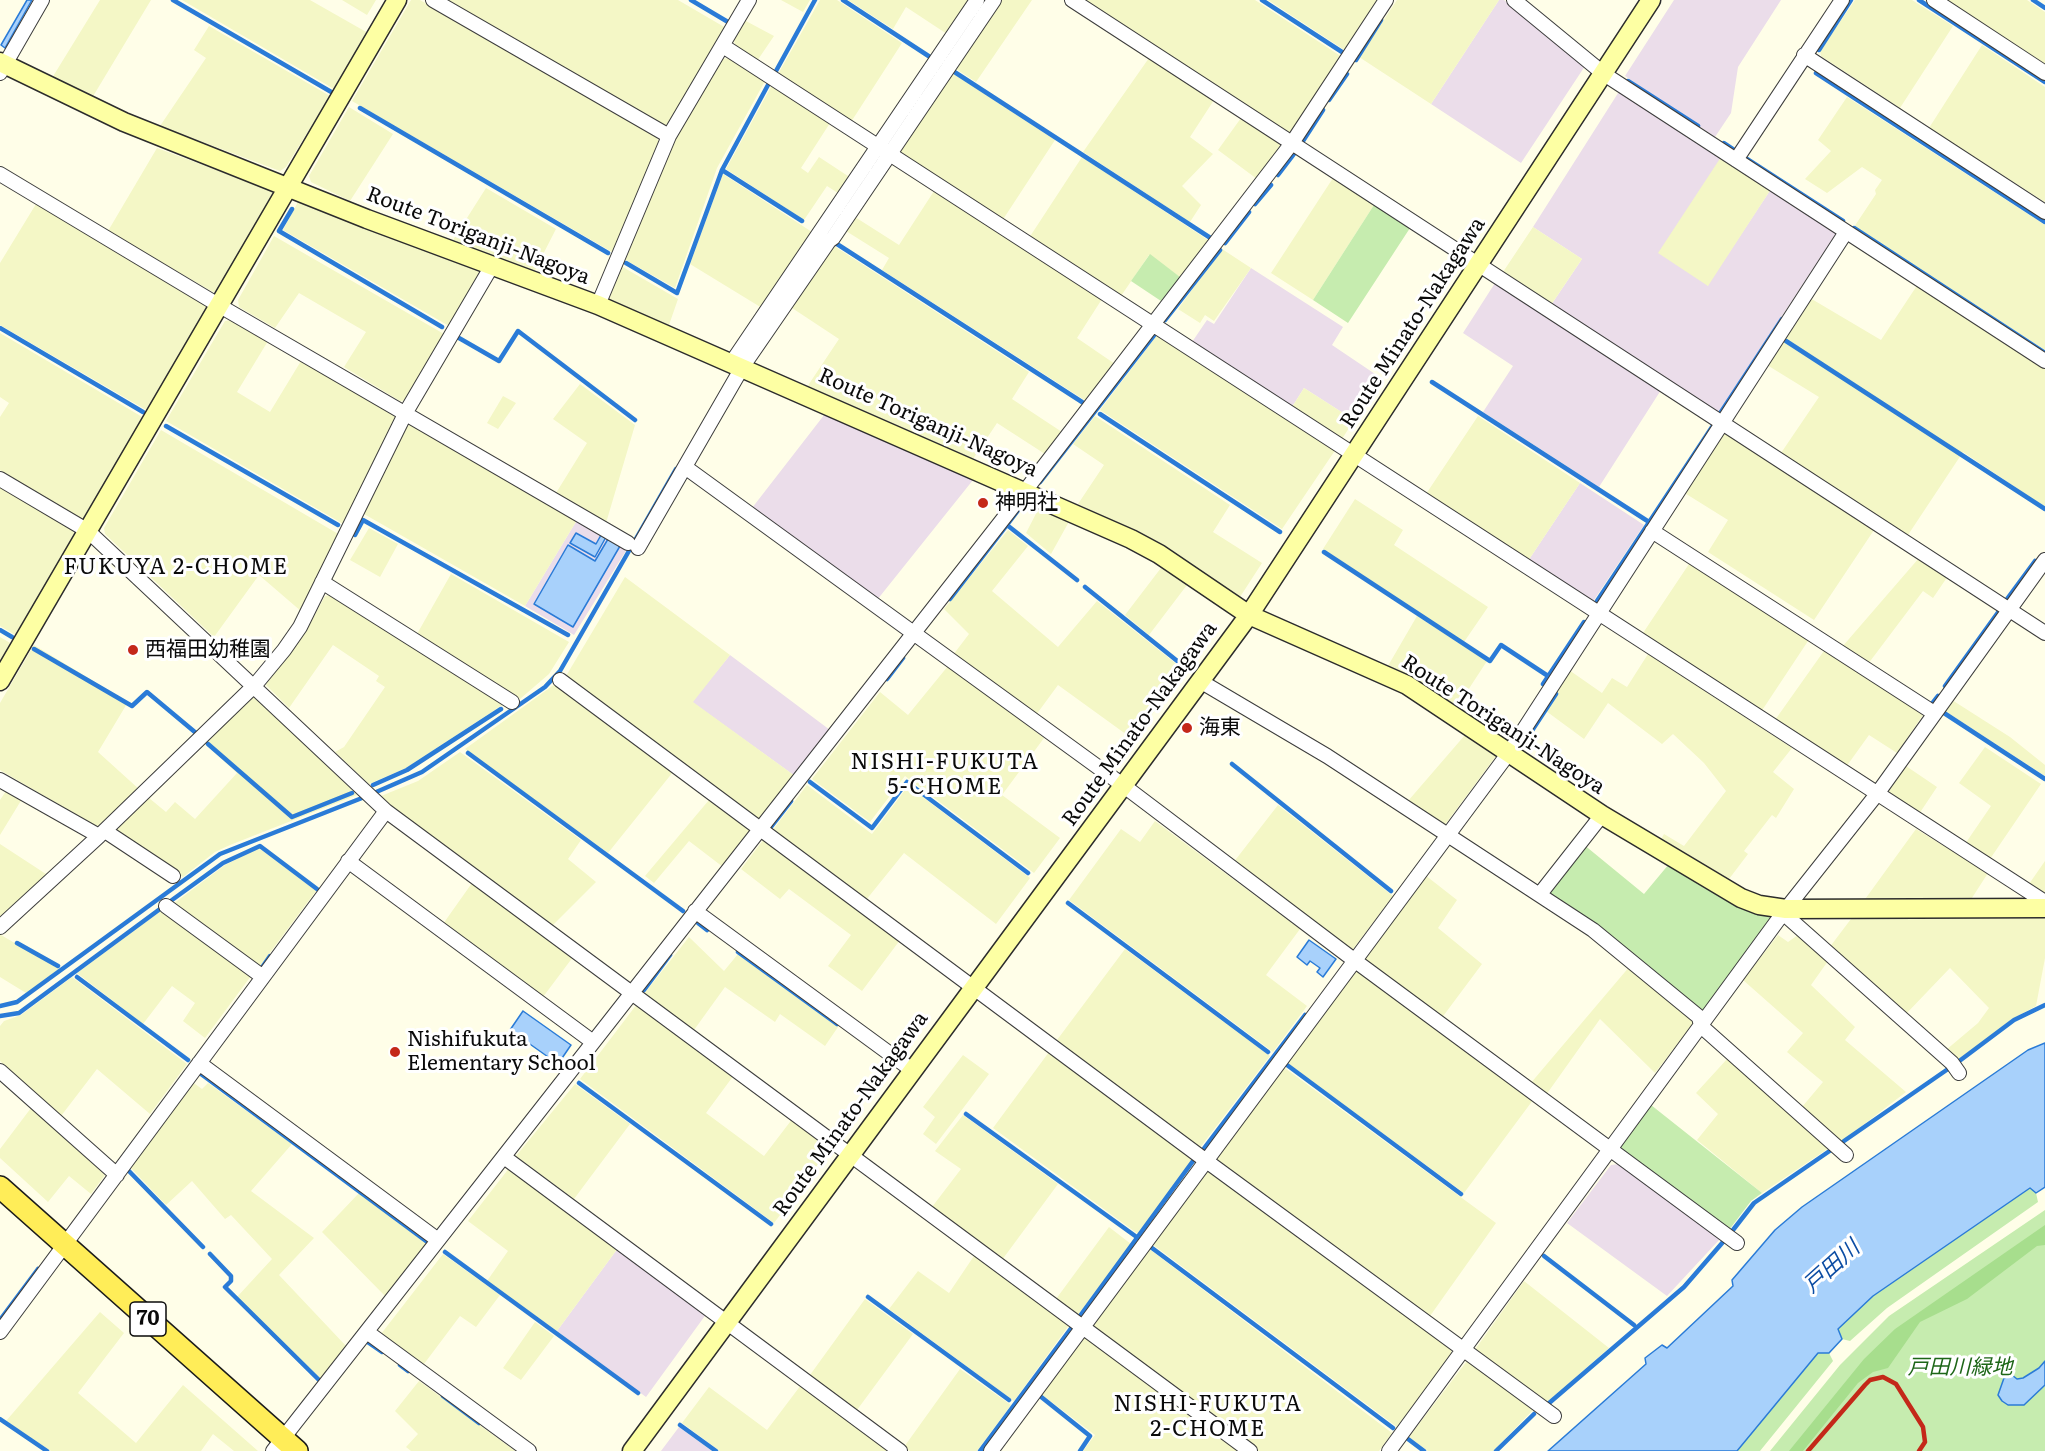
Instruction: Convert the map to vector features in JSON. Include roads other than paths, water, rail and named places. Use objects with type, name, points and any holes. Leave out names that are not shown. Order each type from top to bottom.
[{"type":"main road","points":[[0,681],[397,0]]},
{"type":"main road","name":"Route Minato-Nakagawa","points":[[632,1451],[1249,615],[1651,0]]},
{"type":"main road","name":"Route Toriganji-Nagoya","points":[[2,66],[124,122],[367,219],[598,304],[1025,491],[1159,554],[1249,615],[1407,685],[1602,815],[1742,898],[1785,911],[2045,908]]},
{"type":"main road","name":"70","points":[[0,1187],[284,1447]]},
{"type":"street","points":[[2,66],[42,0]]},
{"type":"street","points":[[433,0],[669,136]]},
{"type":"street","points":[[598,304],[669,136],[749,0]]},
{"type":"street","points":[[0,174],[220,306],[633,545],[685,467],[737,364],[878,146],[977,0]]},
{"type":"street","points":[[737,364],[890,154],[994,0]]},
{"type":"street","points":[[1072,0],[1480,263],[2045,633]]},
{"type":"street","points":[[284,1447],[367,1332],[438,1240],[1025,491],[1292,143],[1386,0]]},
{"type":"street","points":[[1514,0],[1604,74],[2045,361]]},
{"type":"street","points":[[1736,160],[1842,0]]},
{"type":"street","points":[[1934,0],[2045,74]]},
{"type":"street","points":[[723,46],[2045,902]]},
{"type":"street","points":[[1804,55],[2045,212]]},
{"type":"street","points":[[991,1451],[1204,1160],[1508,754],[1846,232]]},
{"type":"street","points":[[0,927],[102,834],[255,685],[300,627],[406,412],[493,264]]},
{"type":"street","points":[[685,467],[1124,786],[1354,960],[1737,1243]]},
{"type":"street","points":[[0,479],[88,531],[386,810],[1250,1451]]},
{"type":"street","points":[[1652,531],[1934,713]]},
{"type":"street","points":[[1389,1451],[1785,911],[1877,794],[2045,560]]},
{"type":"street","points":[[322,582],[512,702]]},
{"type":"street","points":[[561,680],[1204,1160],[1554,1416]]},
{"type":"street","points":[[1200,681],[1328,756],[1593,930],[1699,1017],[1701,1026],[1846,1155]]},
{"type":"street","points":[[0,780],[102,834],[173,876]]},
{"type":"street","points":[[0,1332],[386,810]]},
{"type":"street","points":[[1540,894],[1602,815]]},
{"type":"street","points":[[348,861],[593,1042]]},
{"type":"street","points":[[165,906],[263,977]]},
{"type":"street","points":[[695,911],[912,1070]]},
{"type":"street","points":[[1785,911],[1952,1063],[1959,1073]]},
{"type":"street","points":[[199,1063],[438,1240]]},
{"type":"street","points":[[0,1071],[117,1175]]},
{"type":"street","points":[[504,1157],[900,1451]]},
{"type":"street","points":[[367,1332],[529,1451]]},
{"type":"water","points":[[27,0],[32,0],[5,48],[1,45]]},
{"type":"water","points":[[576,533],[596,544],[601,535],[606,537],[595,557],[570,543]]},
{"type":"water","points":[[608,539],[620,546],[573,627],[534,604],[568,545],[595,561]]},
{"type":"water","points":[[1309,940],[1336,959],[1323,977],[1317,972],[1320,968],[1310,961],[1307,965],[1297,957]]},
{"type":"water","points":[[523,1011],[571,1045],[558,1064],[510,1030]]},
{"type":"water","name":"戸田川","points":[[2045,1043],[2045,1187],[2036,1193],[2030,1188],[1873,1296],[1838,1329],[1842,1339],[1829,1353],[1818,1353],[1737,1451],[1548,1451],[1646,1364],[1645,1358],[1662,1345],[1667,1348],[1733,1286],[1732,1280],[1775,1230],[1802,1207],[2028,1050]]},
{"type":"water","points":[[2045,1361],[2045,1385],[2024,1405],[2008,1405],[2002,1401],[1998,1395],[2004,1378],[2012,1375],[2017,1379],[2023,1378],[2039,1368]]},
{"type":"waterway","points":[[173,0],[333,93]]},
{"type":"waterway","points":[[691,0],[728,22]]},
{"type":"waterway","points":[[776,71],[815,0]]},
{"type":"waterway","points":[[843,0],[930,57]]},
{"type":"waterway","points":[[891,139],[986,0]]},
{"type":"waterway","points":[[1262,0],[1342,52]]},
{"type":"waterway","points":[[1819,50],[1851,0]]},
{"type":"waterway","points":[[1919,0],[2045,82]]},
{"type":"waterway","points":[[2033,0],[2045,8]]},
{"type":"waterway","points":[[1356,60],[1381,20]]},
{"type":"waterway","points":[[953,71],[1209,237]]},
{"type":"waterway","points":[[1816,73],[2045,222]]},
{"type":"waterway","points":[[1329,100],[1347,74]]},
{"type":"waterway","points":[[1628,81],[1698,126]]},
{"type":"waterway","points":[[626,263],[677,293],[722,170],[768,85]]},
{"type":"waterway","points":[[360,108],[608,253]]},
{"type":"waterway","points":[[1303,141],[1323,110]]},
{"type":"waterway","points":[[1724,143],[1733,149]]},
{"type":"waterway","points":[[1278,175],[1294,154]]},
{"type":"waterway","points":[[873,166],[880,156]]},
{"type":"waterway","points":[[1747,159],[1843,221]]},
{"type":"waterway","points":[[722,170],[802,221]]},
{"type":"waterway","points":[[1255,204],[1271,185]]},
{"type":"waterway","points":[[292,209],[279,231],[442,327]]},
{"type":"waterway","points":[[1225,243],[1249,212]]},
{"type":"waterway","points":[[1854,228],[2045,353]]},
{"type":"waterway","points":[[837,244],[1082,402]]},
{"type":"waterway","points":[[1165,320],[1220,250]]},
{"type":"waterway","points":[[1721,412],[1782,319]]},
{"type":"waterway","points":[[0,328],[143,412]]},
{"type":"waterway","points":[[459,338],[499,361],[518,331],[635,420]]},
{"type":"waterway","points":[[1040,482],[1155,334]]},
{"type":"waterway","points":[[1786,341],[2045,509]]},
{"type":"waterway","points":[[1432,382],[1649,522]]},
{"type":"waterway","points":[[1100,414],[1280,532]]},
{"type":"waterway","points":[[166,426],[338,525]]},
{"type":"waterway","points":[[1597,601],[1712,427]]},
{"type":"waterway","points":[[374,793],[422,772],[545,687],[560,671],[676,469]]},
{"type":"waterway","points":[[1007,525],[1026,500]]},
{"type":"waterway","points":[[355,535],[363,520],[568,635]]},
{"type":"waterway","points":[[950,599],[1007,525],[1077,580]]},
{"type":"waterway","points":[[1324,552],[1490,661],[1501,645],[1548,676]]},
{"type":"waterway","points":[[2007,599],[2035,561]]},
{"type":"waterway","points":[[1085,587],[1186,668]]},
{"type":"waterway","points":[[1945,686],[1999,611]]},
{"type":"waterway","points":[[1543,684],[1584,622]]},
{"type":"waterway","points":[[0,630],[12,637]]},
{"type":"waterway","points":[[34,649],[132,706],[147,692],[196,733]]},
{"type":"waterway","points":[[887,679],[903,658]]},
{"type":"waterway","points":[[1518,752],[1556,694]]},
{"type":"waterway","points":[[1931,705],[1938,696]]},
{"type":"waterway","points":[[373,785],[407,770],[501,709]]},
{"type":"waterway","points":[[1944,713],[2045,779]]},
{"type":"waterway","points":[[208,744],[292,817],[352,793]]},
{"type":"waterway","points":[[468,753],[683,911]]},
{"type":"waterway","points":[[1232,764],[1391,891]]},
{"type":"waterway","points":[[810,782],[872,828],[907,782],[1028,873]]},
{"type":"waterway","points":[[0,1006],[17,1002],[220,854],[362,798]]},
{"type":"waterway","points":[[770,828],[791,801]]},
{"type":"waterway","points":[[172,900],[223,863],[260,846],[317,889]]},
{"type":"waterway","points":[[1068,903],[1268,1052]]},
{"type":"waterway","points":[[0,1016],[19,1013],[160,909]]},
{"type":"waterway","points":[[698,923],[707,930]]},
{"type":"waterway","points":[[17,943],[58,966]]},
{"type":"waterway","points":[[738,952],[837,1024]]},
{"type":"waterway","points":[[644,990],[670,955]]},
{"type":"waterway","points":[[263,966],[270,956]]},
{"type":"waterway","points":[[77,977],[188,1060]]},
{"type":"waterway","points":[[1958,1062],[2014,1020],[2045,1005]]},
{"type":"waterway","points":[[1202,1151],[1305,1015]]},
{"type":"waterway","points":[[1287,1065],[1461,1194]]},
{"type":"waterway","points":[[1844,1141],[1948,1069]]},
{"type":"waterway","points":[[201,1074],[426,1241]]},
{"type":"waterway","points":[[579,1083],[771,1224]]},
{"type":"waterway","points":[[966,1114],[1138,1238]]},
{"type":"waterway","points":[[1733,1230],[1754,1203],[1831,1150]]},
{"type":"waterway","points":[[1080,1316],[1193,1161]]},
{"type":"waterway","points":[[127,1169],[203,1247]]},
{"type":"waterway","points":[[1548,1404],[1684,1287],[1723,1242]]},
{"type":"waterway","points":[[1152,1248],[1393,1428]]},
{"type":"waterway","points":[[445,1252],[638,1393]]},
{"type":"waterway","points":[[210,1254],[231,1276],[231,1281],[225,1287],[319,1380]]},
{"type":"waterway","points":[[1544,1256],[1634,1325]]},
{"type":"waterway","points":[[0,1320],[38,1269]]},
{"type":"waterway","points":[[868,1297],[1009,1400]]},
{"type":"waterway","points":[[980,1451],[1072,1327]]},
{"type":"waterway","points":[[369,1343],[382,1352]]},
{"type":"waterway","points":[[400,1365],[408,1371]]},
{"type":"waterway","points":[[443,1396],[479,1423]]},
{"type":"waterway","points":[[1040,1396],[1090,1436],[1080,1451]]},
{"type":"waterway","points":[[1496,1451],[1534,1414]]},
{"type":"waterway","points":[[0,1419],[47,1451]]},
{"type":"waterway","points":[[680,1425],[716,1451]]},
{"type":"waterway","points":[[1408,1439],[1424,1451]]},
{"type":"railway","points":[[1808,1451],[1870,1380],[1883,1377],[1896,1384],[1923,1427],[1925,1442],[1919,1451]]},
{"type":"place","name":"神明社","points":[[983,503]]},
{"type":"place","name":"西福田幼稚園","points":[[133,650]]},
{"type":"place","name":"海東","points":[[1187,728]]},
{"type":"place","name":"Nishifukuta Elementary School","points":[[395,1052]]},
{"type":"district","name":"FUKUYA 2-CHOME","points":[[176,568]]},
{"type":"district","name":"NISHI-FUKUTA 5-CHOME","points":[[945,776]]},
{"type":"district","name":"NISHI-FUKUTA 2-CHOME","points":[[1208,1418]]},
{"type":"park label","name":"戸田川緑地","points":[[1960,1368]]}]
